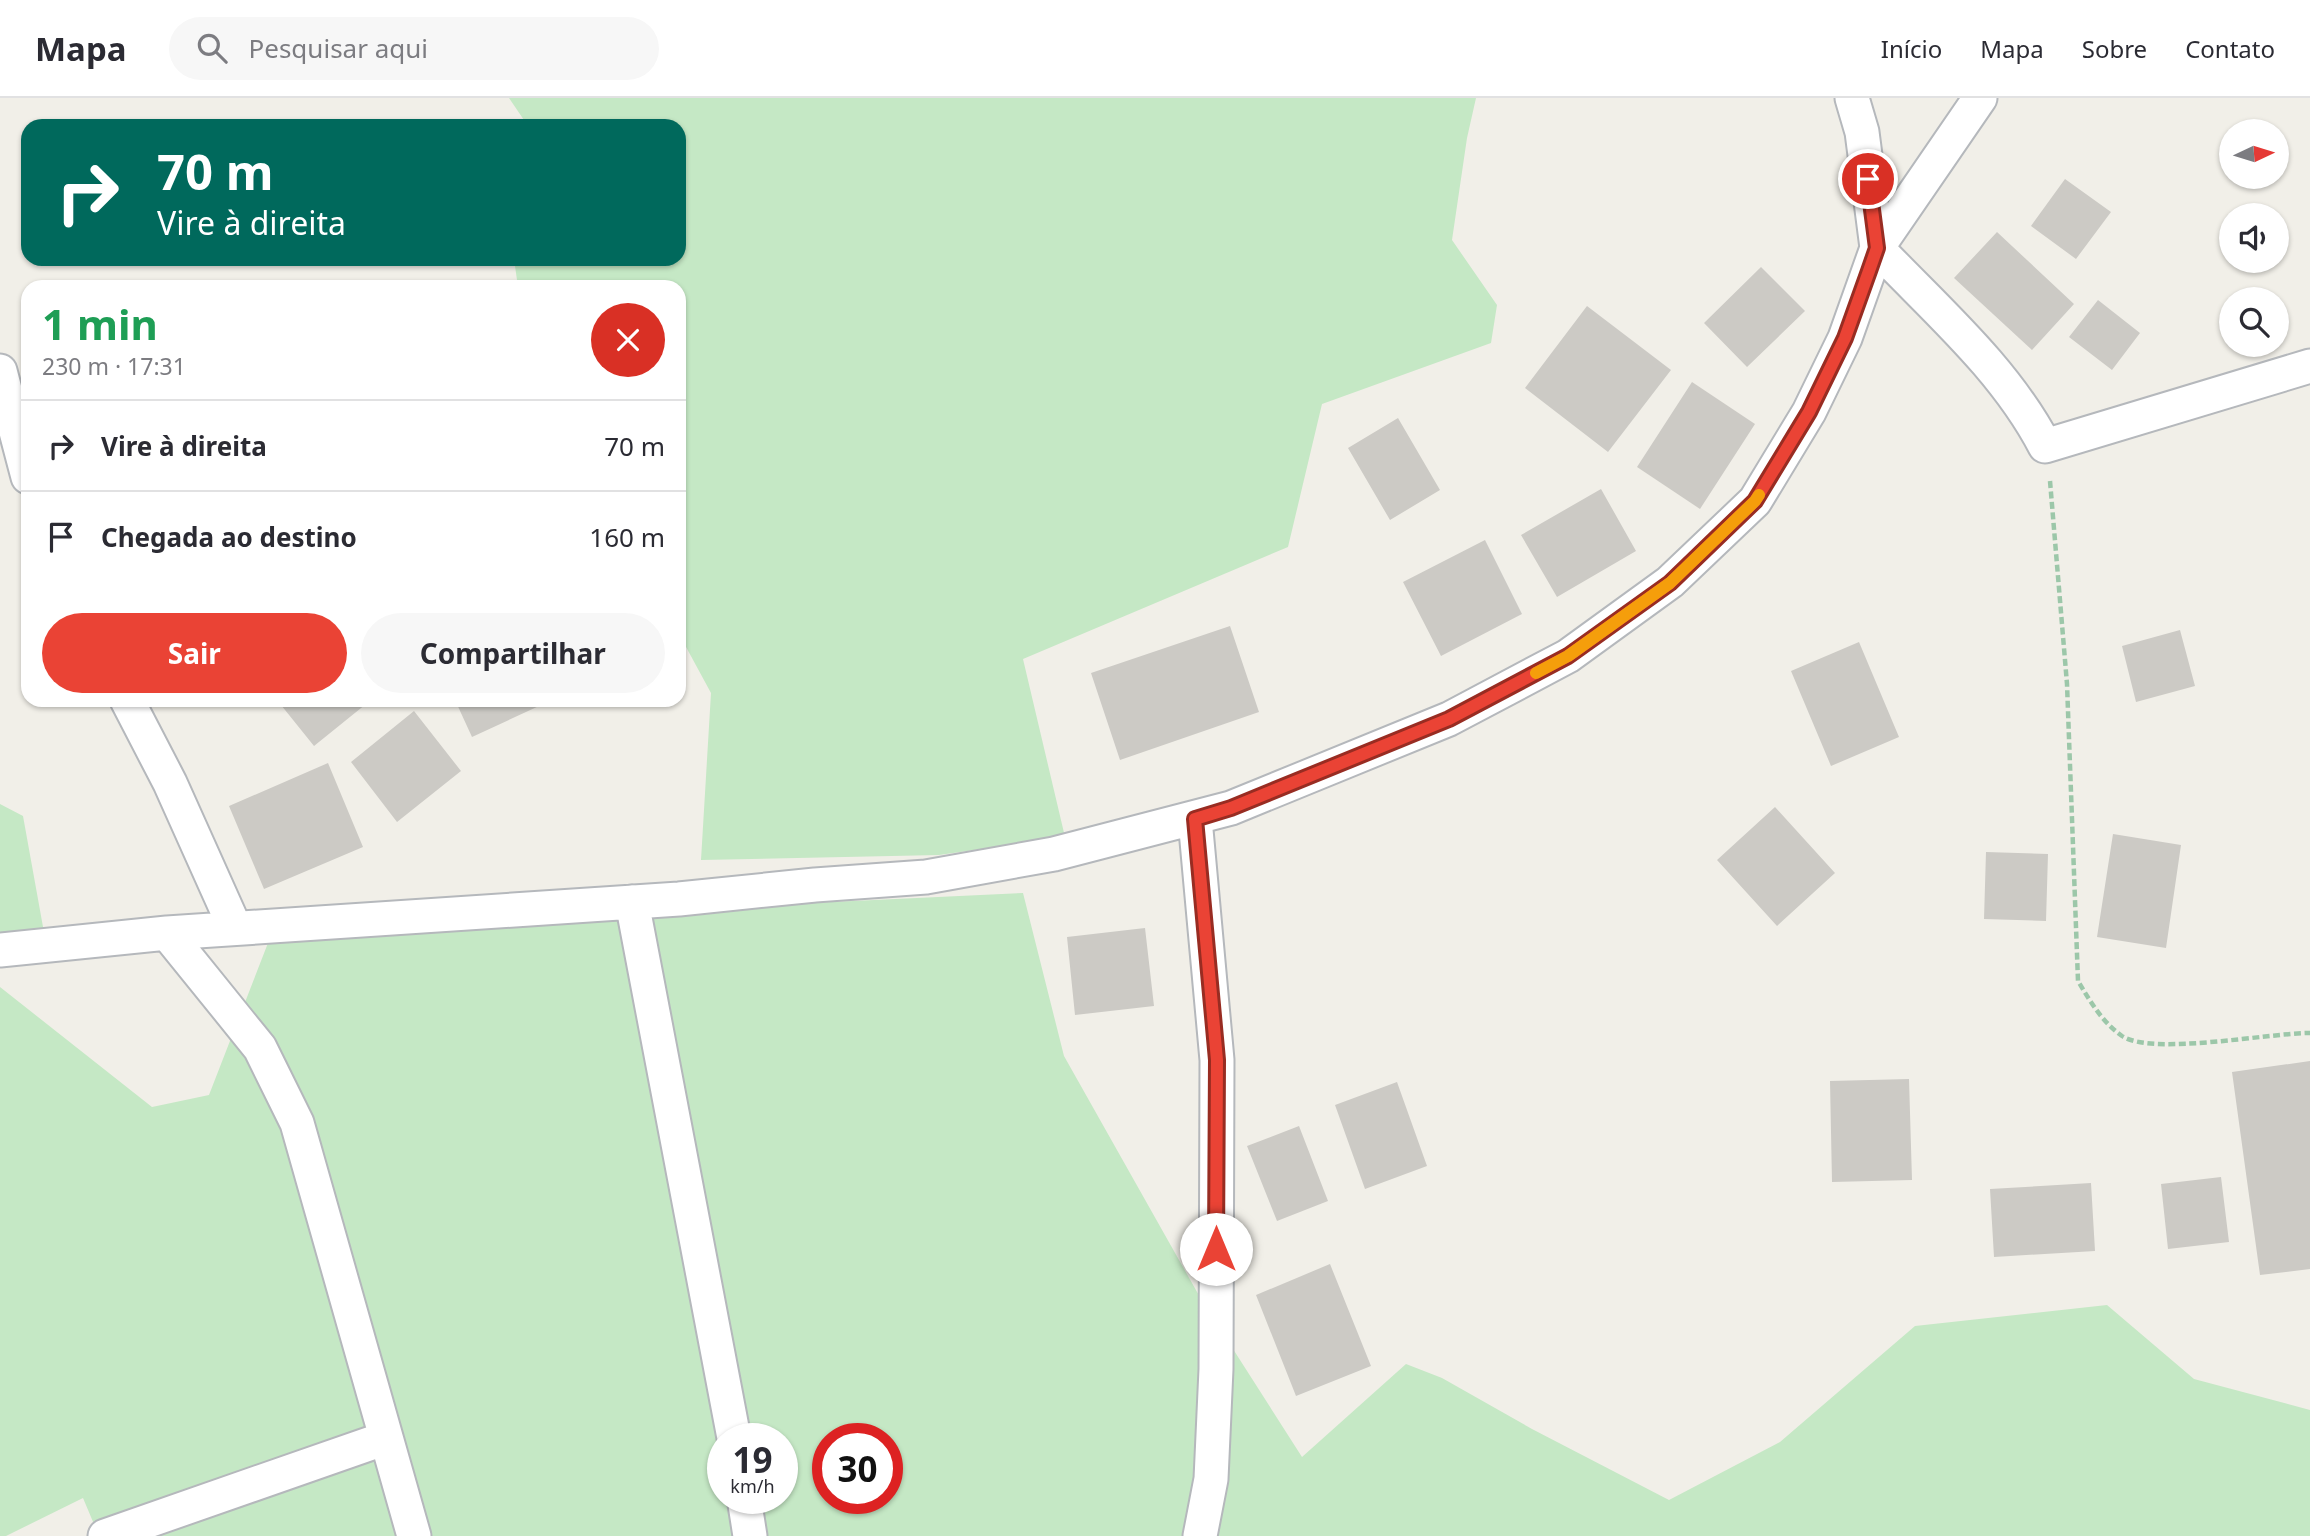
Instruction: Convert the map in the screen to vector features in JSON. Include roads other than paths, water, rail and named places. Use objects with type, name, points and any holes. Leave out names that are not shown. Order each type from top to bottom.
[{"type":"street","points":[[1852,98],[1862,132],[1877,248],[1994,370],[2030,417],[2045,446],[2310,366]]},
{"type":"street","points":[[0,950],[167,933],[632,902],[926,877],[1054,854],[1195,819],[1231,808],[1449,719],[1568,656],[1670,583],[1755,501],[1815,400],[1845,338],[1877,248],[1980,98]]},
{"type":"street","points":[[0,371],[21,450]]},
{"type":"street","points":[[131,707],[170,783],[235,928]]},
{"type":"street","points":[[1195,819],[1217,1060],[1216,1369],[1211,1479],[1200,1536]]},
{"type":"street","points":[[632,902],[731,1423]]},
{"type":"street","points":[[167,933],[260,1048],[297,1123],[414,1536]]},
{"type":"street","points":[[105,1536],[386,1438]]},
{"type":"street","points":[[747,1514],[750,1536]]}]
